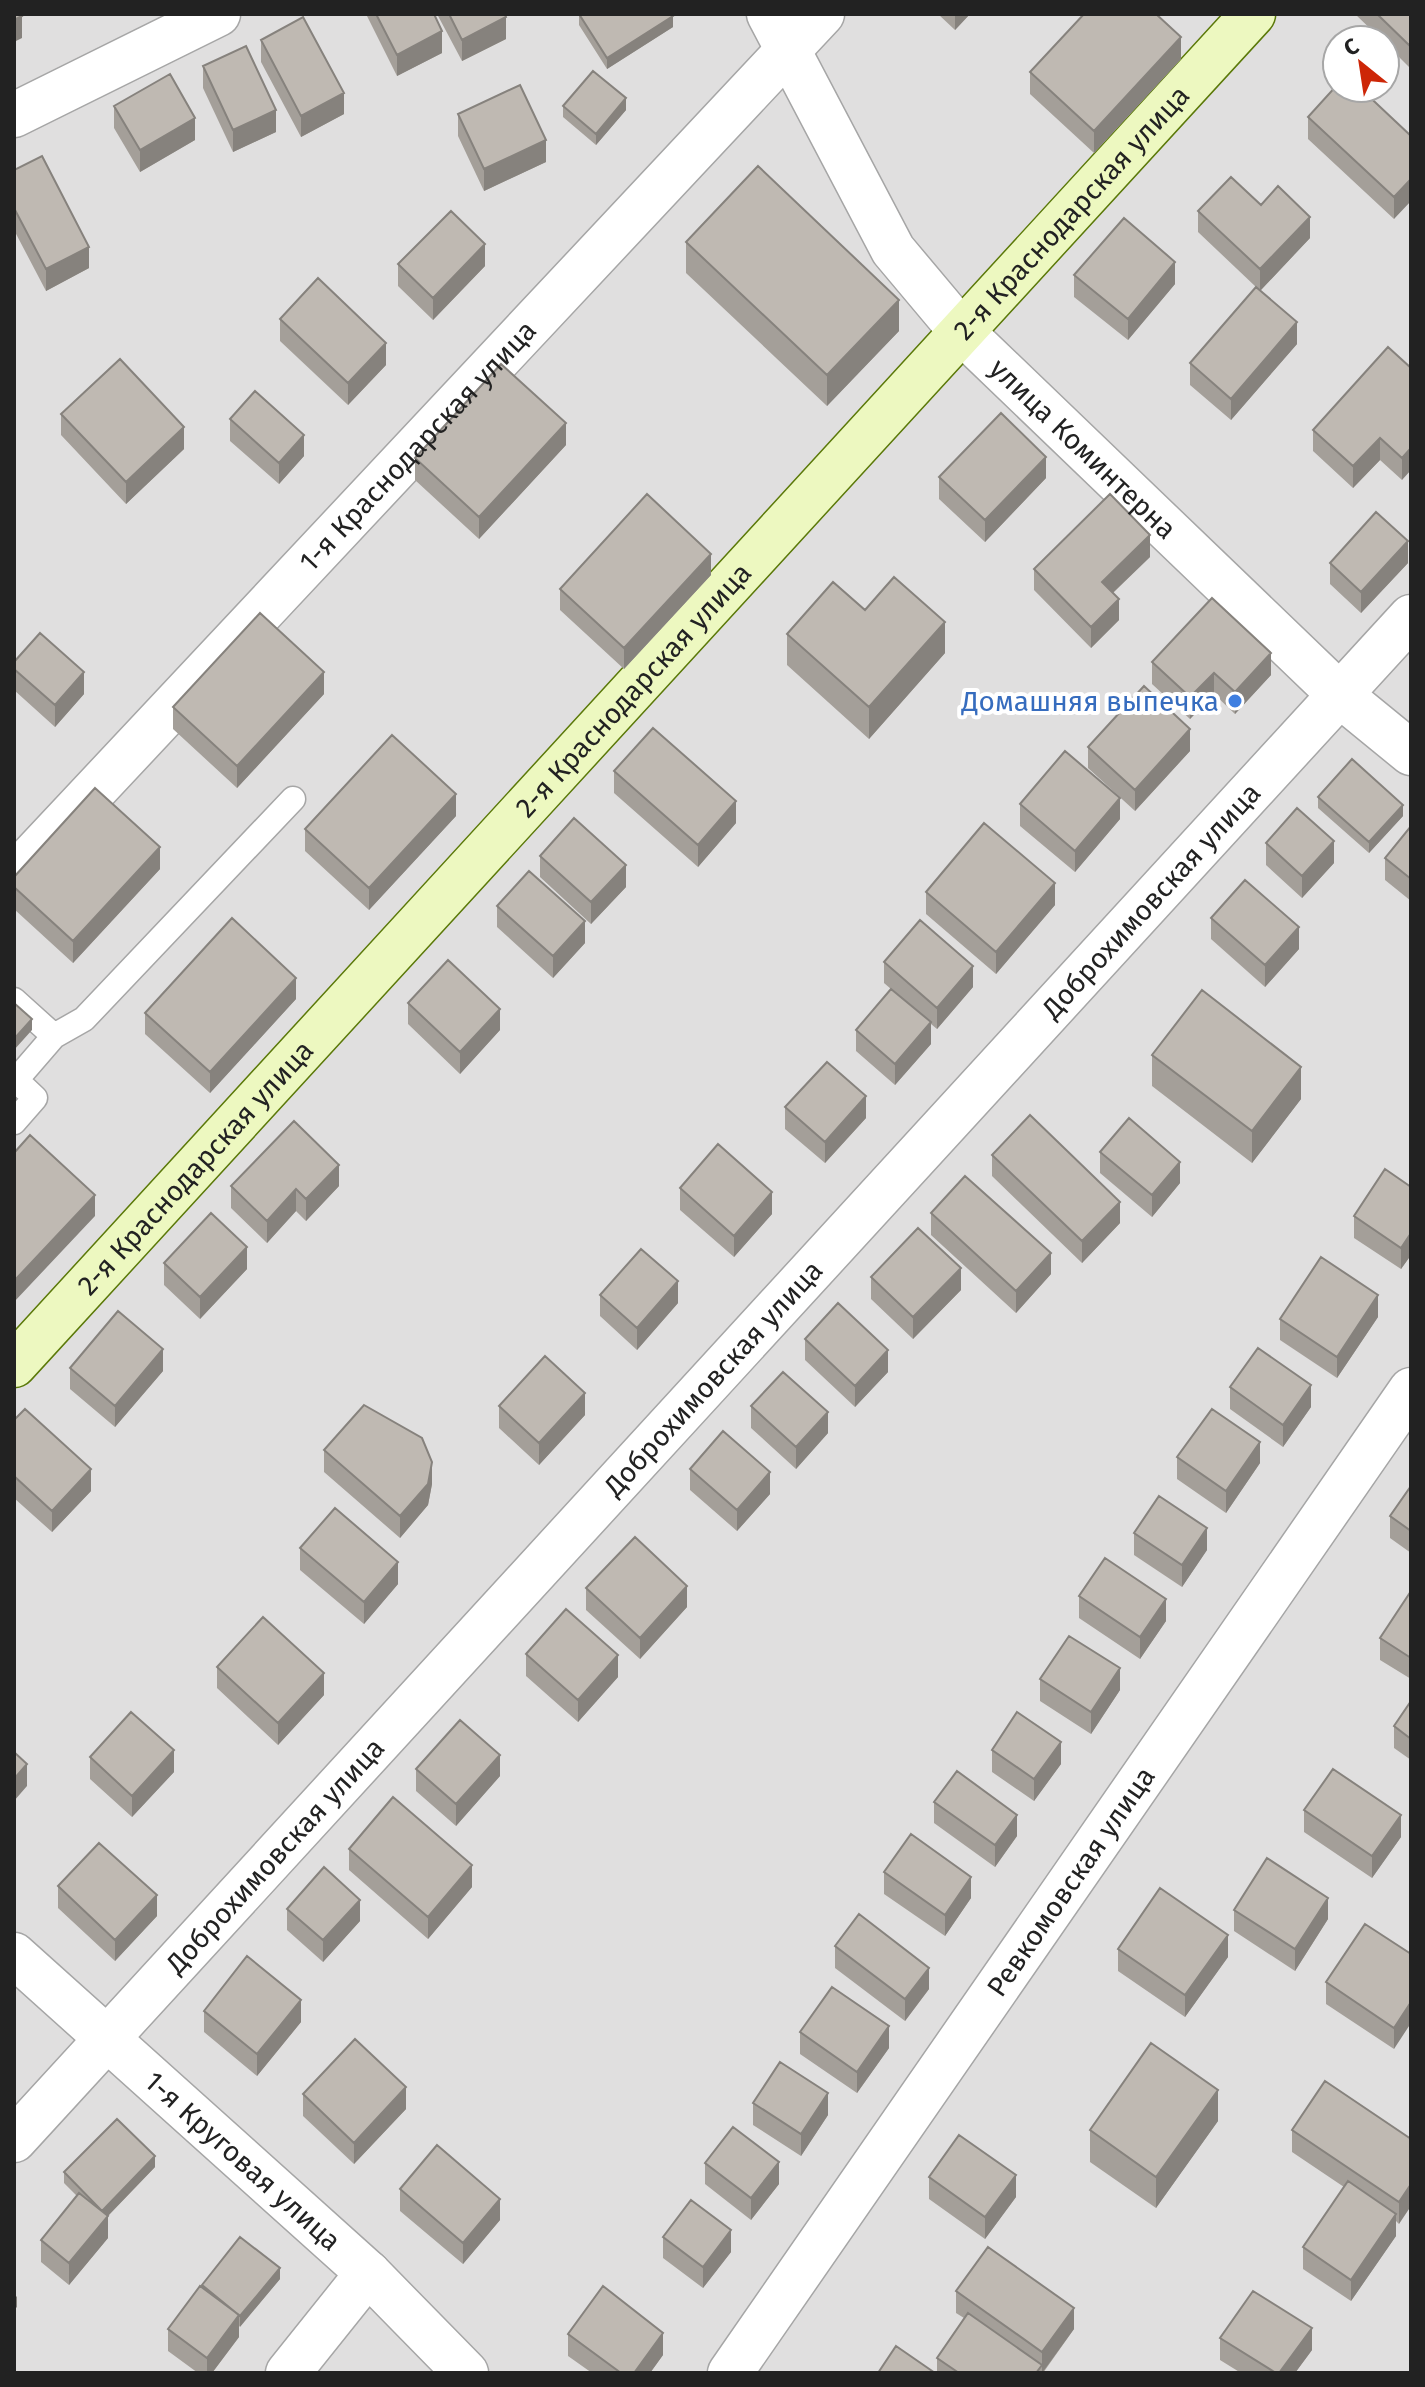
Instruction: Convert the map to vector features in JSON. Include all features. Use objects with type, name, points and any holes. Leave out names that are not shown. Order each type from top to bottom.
[{"type":"street","points":[[14,115],[218,14]]},
{"type":"street","name":"1-я Краснодарская улица","points":[[14,876],[779,32],[822,14]]},
{"type":"street","name":"2-я Краснодарская улица","points":[[14,1365],[1253,14]]},
{"type":"street","name":"улица Коминтерна","points":[[779,32],[893,250],[961,331],[1340,695],[1411,753]]},
{"type":"street","name":"Доброхимовская улица","points":[[14,2140],[1411,617]]},
{"type":"street","name":"Ревкомовская улица","points":[[730,2373],[1411,1390]]},
{"type":"street","name":"1-я Круговая улица","points":[[14,1955],[368,2273],[466,2373]]},
{"type":"street","points":[[288,2373],[368,2273]]},
{"type":"lane","points":[[14,1122],[35,1098],[16,1080],[54,1036],[84,1019],[293,799]]},
{"type":"lane","points":[[14,1000],[54,1036]]},
{"type":"shaded area","points":[[14,14],[1411,14],[1411,2373],[14,2373]]},
{"type":"building","points":[[376,14],[434,14],[442,31],[397,55]]},
{"type":"building","points":[[449,14],[505,14],[506,17],[462,40]]},
{"type":"building","points":[[579,14],[672,14],[673,16],[607,58]]},
{"type":"building","points":[[1084,14],[1156,14],[1181,37],[1094,131],[1030,72]]},
{"type":"building","points":[[1377,14],[1411,14],[1411,43],[1409,45],[1401,37],[1401,24],[1387,24]]},
{"type":"building","points":[[303,17],[344,93],[301,116],[261,40]]},
{"type":"building","points":[[246,46],[276,110],[233,130],[203,66]]},
{"type":"building","points":[[593,71],[626,98],[596,134],[563,106]]},
{"type":"building","points":[[170,74],[195,118],[140,150],[114,106]]},
{"type":"building","points":[[520,85],[546,140],[484,169],[458,114]]},
{"type":"building","points":[[1321,103],[1377,104],[1411,136],[1411,179],[1394,197],[1308,117]]},
{"type":"building","points":[[42,156],[89,247],[46,269],[14,208],[14,170]]},
{"type":"building","points":[[758,166],[899,300],[827,375],[686,242]]},
{"type":"building","points":[[1231,177],[1261,205],[1278,186],[1310,217],[1260,269],[1198,211]]},
{"type":"building","points":[[451,211],[485,244],[433,298],[398,264]]},
{"type":"building","points":[[1124,218],[1175,262],[1128,319],[1074,275]]},
{"type":"building","points":[[318,278],[386,343],[348,383],[280,319]]},
{"type":"building","points":[[1256,287],[1297,322],[1231,399],[1190,363]]},
{"type":"building","points":[[1388,347],[1411,368],[1411,448],[1402,458],[1380,438],[1353,466],[1313,430]]},
{"type":"building","points":[[120,359],[184,427],[126,482],[61,414]]},
{"type":"building","points":[[501,364],[566,423],[479,517],[415,458]]},
{"type":"building","points":[[255,391],[304,435],[279,463],[230,419]]},
{"type":"building","points":[[1001,413],[1046,457],[985,520],[939,477]]},
{"type":"building","points":[[647,494],[711,554],[624,648],[560,589]]},
{"type":"building","points":[[1110,494],[1150,535],[1102,582],[1119,599],[1091,627],[1034,569]]},
{"type":"building","points":[[1376,512],[1408,541],[1361,592],[1330,563]]},
{"type":"building","points":[[894,577],[945,622],[869,707],[787,634],[833,582],[865,610]]},
{"type":"building","points":[[1212,598],[1271,653],[1235,692],[1214,673],[1190,697],[1152,662]]},
{"type":"building","points":[[260,613],[324,672],[237,766],[173,707]]},
{"type":"building","points":[[40,633],[84,672],[55,705],[14,669],[14,662]]},
{"type":"building","points":[[1144,686],[1190,729],[1135,790],[1088,747]]},
{"type":"building","points":[[653,728],[736,801],[698,845],[614,771]]},
{"type":"building","points":[[392,735],[456,794],[369,888],[305,829]]},
{"type":"building","points":[[1065,751],[1120,798],[1075,851],[1020,804]]},
{"type":"building","points":[[1352,759],[1403,805],[1369,842],[1318,797]]},
{"type":"building","points":[[95,788],[160,847],[73,941],[14,887],[14,877]]},
{"type":"building","points":[[1297,808],[1334,841],[1302,876],[1266,843]]},
{"type":"building","points":[[574,818],[626,865],[591,902],[540,856]]},
{"type":"building","points":[[984,823],[1055,883],[996,952],[926,892]]},
{"type":"building","points":[[1411,826],[1411,879],[1385,858]]},
{"type":"building","points":[[529,871],[585,921],[553,956],[497,906]]},
{"type":"building","points":[[1245,880],[1299,927],[1265,965],[1211,918]]},
{"type":"building","points":[[232,918],[296,978],[210,1072],[145,1013]]},
{"type":"building","points":[[920,920],[973,966],[937,1008],[884,962]]},
{"type":"building","points":[[448,960],[500,1009],[460,1052],[408,1003]]},
{"type":"building","points":[[891,989],[931,1022],[895,1064],[856,1030]]},
{"type":"building","points":[[1202,990],[1301,1067],[1252,1131],[1152,1055]]},
{"type":"building","points":[[14,1003],[32,1019],[14,1039]]},
{"type":"building","points":[[827,1062],[866,1096],[825,1142],[785,1107]]},
{"type":"building","points":[[1030,1115],[1120,1202],[1082,1241],[992,1155]]},
{"type":"building","points":[[1129,1118],[1180,1162],[1152,1195],[1100,1152]]},
{"type":"building","points":[[294,1121],[339,1165],[306,1199],[296,1189],[267,1221],[231,1186]]},
{"type":"building","points":[[30,1135],[95,1195],[14,1281],[14,1153]]},
{"type":"building","points":[[718,1144],[772,1192],[734,1236],[680,1188]]},
{"type":"building","points":[[1385,1169],[1411,1187],[1411,1233],[1401,1248],[1354,1216]]},
{"type":"building","points":[[965,1176],[1051,1253],[1016,1291],[931,1213]]},
{"type":"building","points":[[211,1213],[247,1247],[200,1297],[164,1263]]},
{"type":"building","points":[[918,1228],[961,1268],[913,1317],[871,1277]]},
{"type":"building","points":[[641,1249],[678,1281],[637,1328],[600,1295]]},
{"type":"building","points":[[1321,1257],[1378,1295],[1337,1357],[1280,1319]]},
{"type":"building","points":[[838,1303],[888,1350],[855,1386],[805,1339]]},
{"type":"building","points":[[118,1311],[163,1349],[115,1406],[70,1368]]},
{"type":"building","points":[[1258,1348],[1311,1385],[1283,1425],[1230,1387]]},
{"type":"building","points":[[545,1356],[585,1393],[539,1443],[499,1406]]},
{"type":"building","points":[[783,1372],[828,1412],[796,1447],[751,1406]]},
{"type":"building","points":[[364,1405],[422,1438],[432,1462],[428,1484],[400,1516],[324,1450]]},
{"type":"building","points":[[25,1409],[91,1469],[52,1511],[14,1476],[14,1420]]},
{"type":"building","points":[[1212,1409],[1260,1442],[1226,1491],[1177,1457]]},
{"type":"building","points":[[723,1431],[770,1472],[737,1510],[690,1469]]},
{"type":"building","points":[[1411,1486],[1411,1531],[1390,1516]]},
{"type":"building","points":[[1159,1496],[1207,1528],[1182,1565],[1134,1533]]},
{"type":"building","points":[[335,1508],[398,1562],[364,1602],[300,1548]]},
{"type":"building","points":[[635,1537],[687,1586],[640,1638],[586,1588]]},
{"type":"building","points":[[1105,1558],[1166,1599],[1140,1637],[1079,1596]]},
{"type":"building","points":[[1411,1591],[1411,1658],[1380,1638]]},
{"type":"building","points":[[566,1609],[618,1655],[578,1700],[526,1654]]},
{"type":"building","points":[[263,1617],[324,1673],[278,1723],[217,1667]]},
{"type":"building","points":[[1069,1636],[1120,1668],[1091,1712],[1040,1679]]},
{"type":"building","points":[[1411,1701],[1411,1739],[1394,1726]]},
{"type":"building","points":[[131,1712],[174,1750],[132,1796],[90,1757]]},
{"type":"building","points":[[1017,1712],[1061,1742],[1034,1779],[992,1750]]},
{"type":"building","points":[[460,1720],[500,1755],[456,1804],[416,1769]]},
{"type":"building","points":[[14,1752],[27,1764],[14,1779]]},
{"type":"building","points":[[1333,1769],[1401,1815],[1372,1856],[1304,1810]]},
{"type":"building","points":[[957,1771],[1017,1815],[995,1845],[934,1802]]},
{"type":"building","points":[[393,1797],[472,1865],[428,1917],[349,1849]]},
{"type":"building","points":[[911,1834],[971,1877],[945,1915],[884,1872]]},
{"type":"building","points":[[99,1843],[157,1895],[115,1940],[58,1886]]},
{"type":"building","points":[[1267,1858],[1328,1898],[1295,1949],[1234,1910]]},
{"type":"building","points":[[324,1867],[360,1900],[323,1940],[287,1909]]},
{"type":"building","points":[[1160,1888],[1228,1935],[1185,1995],[1118,1949]]},
{"type":"building","points":[[859,1914],[929,1968],[905,1999],[835,1946]]},
{"type":"building","points":[[1365,1924],[1411,1954],[1411,2002],[1394,2028],[1326,1982]]},
{"type":"building","points":[[247,1956],[301,2000],[257,2054],[204,2011]]},
{"type":"building","points":[[832,1987],[889,2026],[857,2072],[800,2032]]},
{"type":"building","points":[[355,2039],[406,2087],[354,2143],[303,2094]]},
{"type":"building","points":[[1151,2043],[1218,2090],[1156,2177],[1090,2130]]},
{"type":"building","points":[[780,2062],[828,2093],[801,2134],[753,2103]]},
{"type":"building","points":[[1325,2081],[1411,2139],[1411,2184],[1399,2202],[1292,2130]]},
{"type":"building","points":[[117,2119],[155,2156],[102,2211],[64,2172]]},
{"type":"building","points":[[733,2127],[779,2162],[751,2198],[705,2163]]},
{"type":"building","points":[[959,2135],[1016,2175],[985,2217],[929,2177]]},
{"type":"building","points":[[437,2145],[500,2199],[463,2243],[400,2189]]},
{"type":"building","points":[[1348,2181],[1396,2214],[1351,2280],[1303,2247]]},
{"type":"building","points":[[79,2193],[108,2216],[69,2263],[41,2240]]},
{"type":"building","points":[[691,2200],[731,2230],[703,2267],[663,2237]]},
{"type":"building","points":[[240,2237],[280,2268],[240,2316],[202,2285]]},
{"type":"building","points":[[988,2247],[1074,2308],[1042,2352],[956,2291]]},
{"type":"building","points":[[200,2286],[239,2315],[207,2358],[168,2329]]},
{"type":"building","points":[[603,2286],[663,2333],[634,2373],[621,2373],[568,2334]]},
{"type":"building","points":[[1253,2291],[1312,2328],[1279,2373],[1220,2338]]},
{"type":"building","points":[[968,2313],[1042,2365],[1036,2373],[959,2373],[937,2358]]},
{"type":"building","points":[[896,2346],[935,2373],[878,2373]]},
{"type":"place","name":"Домашняя выпечка","points":[[1235,701]]}]
